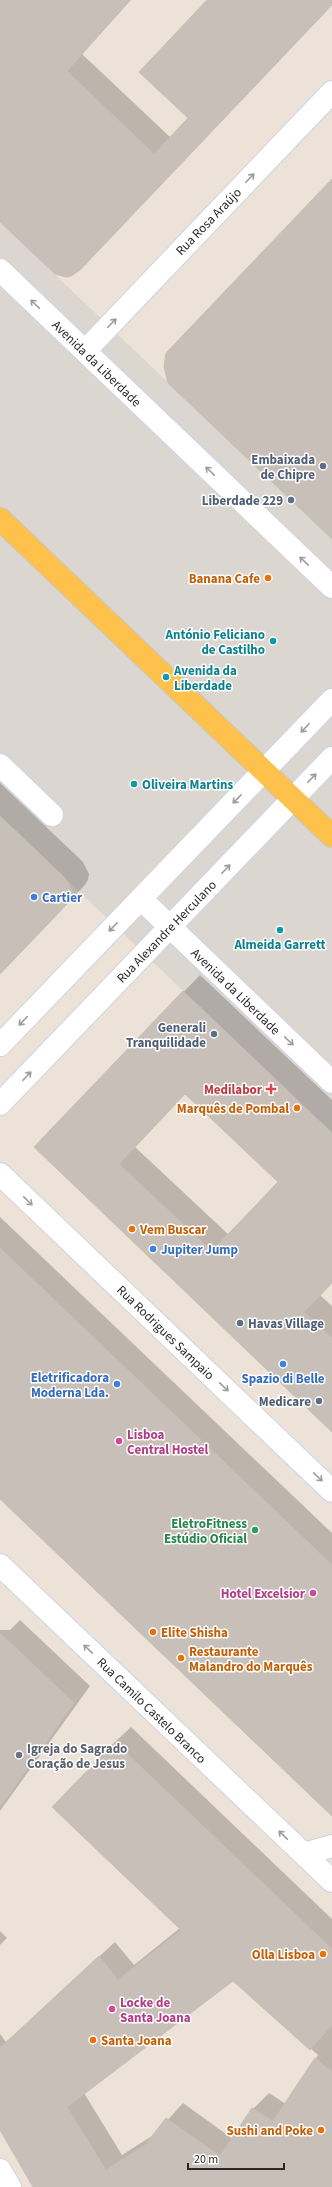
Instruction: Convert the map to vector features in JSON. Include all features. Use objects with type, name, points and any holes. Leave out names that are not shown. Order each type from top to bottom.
[{"type":"main road","points":[[0,519],[332,836]]},
{"type":"street","name":"Rua Rosa Araújo","points":[[85,351],[332,92]]},
{"type":"street","name":"Avenida da Liberdade","points":[[0,270],[332,588]]},
{"type":"street","points":[[0,1046],[332,700]]},
{"type":"street","name":"Rua Alexandre Herculano","points":[[0,1104],[332,758]]},
{"type":"street","points":[[0,765],[52,815]]},
{"type":"street","name":"Avenida da Liberdade","points":[[140,900],[332,1082]]},
{"type":"street","name":"Rua Rodrigues Sampaio","points":[[0,1174],[332,1491]]},
{"type":"street","name":"Rua Camilo Castelo Branco","points":[[0,1565],[332,1881]]},
{"type":"street","points":[[304,1854],[332,1846]]},
{"type":"street","points":[[0,2170],[10,2187]]},
{"type":"shaded area","name":"Avenida da Liberdade","points":[[0,222],[332,539],[332,1133],[0,816]]},
{"type":"building","points":[[0,0],[130,0],[67,71],[154,154],[188,118],[139,72],[207,0],[332,0],[332,5],[80,270],[71,276],[66,277],[55,274],[0,222]]},
{"type":"building","points":[[332,179],[332,539],[168,383],[164,367],[166,353]]},
{"type":"building","points":[[0,816],[66,879],[72,891],[71,898],[67,904],[0,974]]},
{"type":"building","points":[[183,991],[332,1133],[332,1283],[304,1312],[332,1338],[332,1432],[34,1147]],"holes":[[[185,1094],[278,1182],[212,1251],[119,1164]]]},
{"type":"building","points":[[0,1248],[332,1565],[332,1816],[0,1499]]},
{"type":"building","name":"Igreja do Sagrado Coração de Jesus","points":[[0,1633],[74,1703],[0,1807]]},
{"type":"building","points":[[115,1742],[332,1949],[332,2025],[310,2050],[233,1981],[67,2107],[106,2170],[145,2145],[166,2118],[220,2156],[252,2108],[273,2121],[315,2058],[332,2072],[332,2187],[33,2187],[0,2130],[0,2048],[99,1956],[118,1980],[181,1930],[52,1807]]},
{"type":"place","name":"Embaixada de Chipre","points":[[323,466]]},
{"type":"place","name":"Liberdade 229","points":[[291,500]]},
{"type":"place","name":"Banana Cafe","points":[[268,578]]},
{"type":"place","name":"António Feliciano de Castilho","points":[[273,641]]},
{"type":"place","name":"Avenida da Liberdade","points":[[166,677]]},
{"type":"place","name":"Oliveira Martins","points":[[134,784]]},
{"type":"place","name":"Cartier","points":[[34,897]]},
{"type":"place","name":"Almeida Garrett","points":[[280,930]]},
{"type":"place","name":"Generali Tranquilidade","points":[[214,1034]]},
{"type":"place","name":"Medilabor","points":[[271,1089]]},
{"type":"place","name":"Marquês de Pombal","points":[[297,1108]]},
{"type":"place","name":"Vem Buscar","points":[[132,1229]]},
{"type":"place","name":"Jupiter Jump","points":[[153,1249]]},
{"type":"place","name":"Havas Village","points":[[240,1323]]},
{"type":"place","name":"Spazio di Belle","points":[[283,1364]]},
{"type":"place","name":"Eletrificadora Moderna Lda.","points":[[117,1384]]},
{"type":"place","name":"Medicare","points":[[319,1401]]},
{"type":"place","name":"Lisboa Central Hostel","points":[[119,1441]]},
{"type":"place","name":"EletroFitness Estúdio Oficial","points":[[255,1530]]},
{"type":"place","name":"Hotel Excelsior","points":[[313,1593]]},
{"type":"place","name":"Elite Shisha","points":[[153,1632]]},
{"type":"place","name":"Restaurante Malandro do Marquês","points":[[181,1658]]},
{"type":"place","name":"Igreja do Sagrado Coração de Jesus","points":[[19,1755]]},
{"type":"place","name":"Olla Lisboa","points":[[323,1954]]},
{"type":"place","name":"Locke de Santa Joana","points":[[112,2009]]},
{"type":"place","name":"Santa Joana","points":[[93,2040]]},
{"type":"place","name":"Sushi and Poke","points":[[321,2130]]}]
